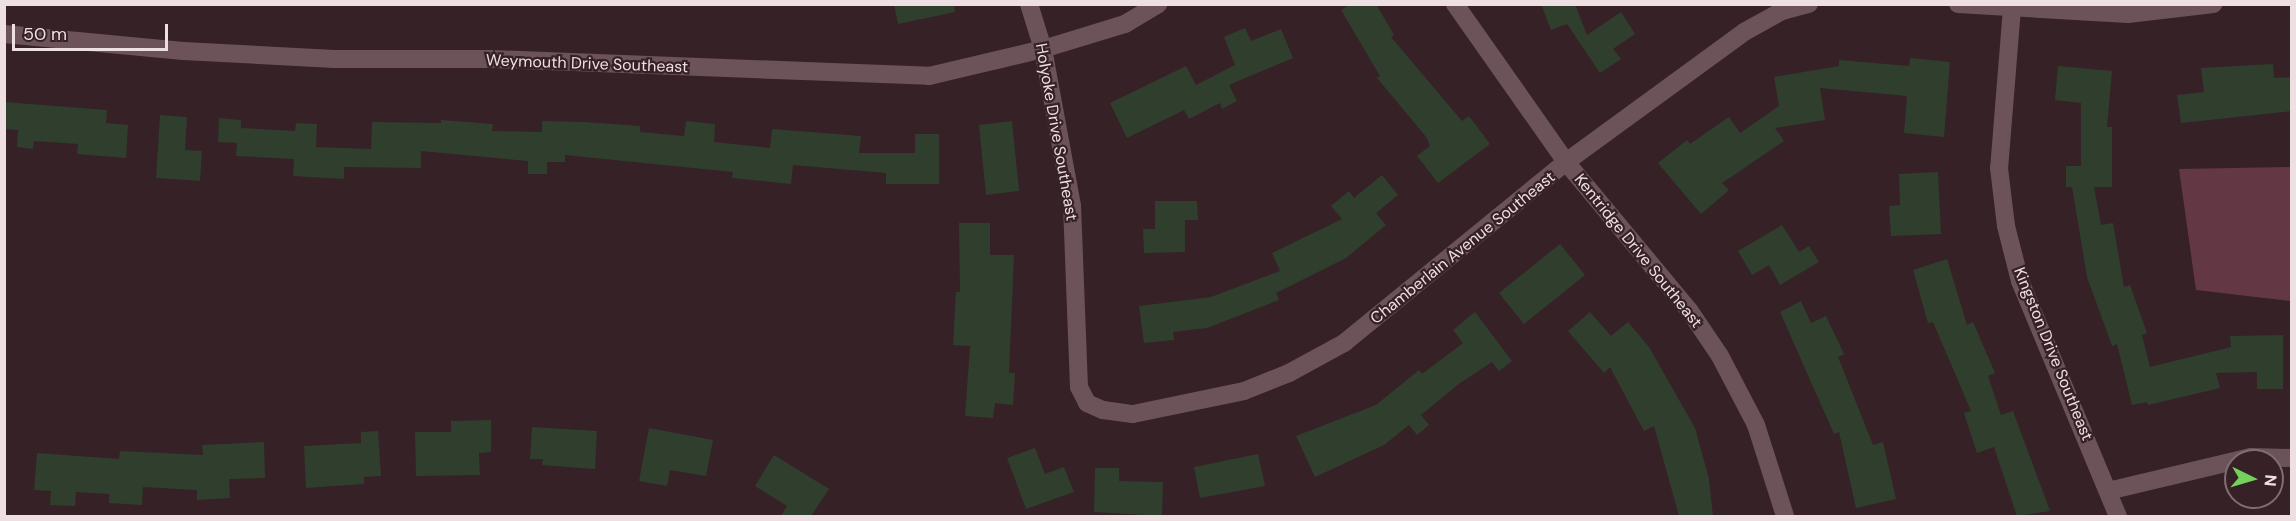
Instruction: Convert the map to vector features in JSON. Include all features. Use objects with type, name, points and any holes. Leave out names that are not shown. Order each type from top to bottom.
[{"type":"street","name":"Holyoke Drive Southeast","points":[[1029,4],[1042,49],[1072,205],[1079,387],[1087,403]]},
{"type":"street","name":"Weymouth Drive Southeast","points":[[4,34],[183,51],[334,59],[492,59],[844,75],[929,76],[1042,49],[1125,24],[1158,4]]},
{"type":"street","name":"Kentridge Drive Southeast","points":[[1455,4],[1566,162],[1689,310],[1720,356],[1756,425],[1785,516]]},
{"type":"street","name":"Chamberlain Avenue Southeast","points":[[1087,403],[1103,410],[1133,414],[1234,394],[1289,373],[1344,343],[1389,310],[1566,162],[1744,32],[1782,11],[1809,4]]},
{"type":"street","points":[[1958,4],[2128,14],[2212,4]]},
{"type":"street","name":"Kingston Drive Southeast","points":[[2012,8],[2000,168],[2006,225],[2020,281],[2118,516]]},
{"type":"street","points":[[2108,491],[2251,457],[2292,458]]},
{"type":"shaded area","points":[[2291,167],[2291,301],[2196,290],[2179,169]]},
{"type":"building","points":[[894,4],[954,4],[955,12],[898,24]]},
{"type":"building","points":[[1351,4],[1376,4],[1394,35],[1391,37],[1462,121],[1469,116],[1490,144],[1438,183],[1417,156],[1430,146],[1427,138],[1377,78],[1380,76],[1341,10]]},
{"type":"building","points":[[1541,4],[1575,4],[1587,35],[1621,12],[1635,34],[1613,49],[1621,59],[1600,73],[1567,24],[1551,30]]},
{"type":"building","points":[[1245,28],[1251,41],[1281,29],[1293,58],[1229,85],[1237,101],[1222,109],[1220,103],[1189,119],[1184,110],[1127,138],[1110,103],[1186,66],[1196,85],[1235,65],[1224,37]]},
{"type":"building","points":[[1910,58],[1950,62],[1944,137],[1904,133],[1907,96],[1820,88],[1825,120],[1775,128],[1784,141],[1722,183],[1729,190],[1701,214],[1658,163],[1687,140],[1690,144],[1729,117],[1740,133],[1779,106],[1774,77],[1839,66],[1839,60],[1909,66]]},
{"type":"building","points":[[2273,64],[2274,78],[2292,77],[2292,111],[2181,123],[2177,95],[2204,92],[2201,68]]},
{"type":"building","points":[[2058,66],[2112,71],[2107,127],[2112,127],[2112,187],[2094,187],[2101,225],[2113,223],[2124,287],[2130,285],[2147,333],[2142,335],[2150,367],[2231,347],[2230,336],[2283,335],[2283,389],[2257,389],[2257,372],[2216,373],[2220,388],[2148,405],[2147,402],[2132,405],[2117,344],[2112,346],[2087,277],[2072,187],[2066,187],[2066,166],[2081,166],[2081,103],[2055,100]]},
{"type":"building","points":[[4,102],[107,110],[106,123],[128,125],[126,158],[77,154],[78,144],[34,141],[33,149],[17,147],[18,130],[4,129]]},
{"type":"building","points":[[160,115],[187,117],[185,150],[202,151],[200,181],[156,178]]},
{"type":"building","points":[[219,118],[241,120],[241,128],[295,131],[296,123],[317,124],[316,147],[371,149],[372,122],[441,123],[441,120],[493,124],[492,131],[542,132],[542,121],[585,122],[640,126],[640,132],[684,136],[686,121],[715,124],[714,142],[770,148],[772,129],[861,136],[859,153],[915,153],[915,134],[939,134],[939,184],[886,184],[886,173],[793,165],[791,184],[732,178],[733,172],[565,155],[565,162],[547,162],[547,174],[528,174],[528,161],[421,151],[421,168],[344,167],[344,179],[293,176],[294,159],[236,156],[237,143],[218,142]]},
{"type":"building","points":[[1012,121],[1019,191],[986,195],[979,125]]},
{"type":"building","points":[[1938,172],[1941,234],[1891,236],[1889,206],[1900,205],[1899,174]]},
{"type":"building","points":[[1382,175],[1398,195],[1376,213],[1386,225],[1346,258],[1276,293],[1279,300],[1207,328],[1173,332],[1174,340],[1144,343],[1139,306],[1211,297],[1280,271],[1272,253],[1342,219],[1331,206],[1349,191],[1354,198]]},
{"type":"building","points":[[1155,201],[1197,201],[1198,220],[1185,220],[1185,252],[1144,253],[1143,229],[1155,229]]},
{"type":"building","points":[[959,223],[990,223],[990,255],[1014,255],[1009,373],[1015,373],[1013,405],[995,403],[993,418],[965,416],[970,346],[953,345],[956,292],[960,292]]},
{"type":"building","points":[[1782,225],[1799,252],[1809,246],[1819,262],[1780,285],[1769,265],[1752,275],[1738,251]]},
{"type":"building","points":[[1560,244],[1585,275],[1524,324],[1499,293]]},
{"type":"building","points":[[1947,259],[1967,325],[1973,322],[1995,373],[1988,376],[2001,415],[2013,411],[2050,511],[2017,516],[1994,447],[1977,453],[1964,413],[1971,411],[1933,322],[1928,323],[1913,270]]},
{"type":"building","points":[[1801,301],[1811,323],[1826,316],[1844,354],[1838,357],[1873,445],[1883,442],[1896,499],[1856,508],[1839,432],[1834,434],[1780,312]]},
{"type":"building","points":[[1475,312],[1512,361],[1499,371],[1492,362],[1460,383],[1421,415],[1429,425],[1417,435],[1409,425],[1384,445],[1315,477],[1296,436],[1376,405],[1419,370],[1422,374],[1463,343],[1453,330]]},
{"type":"building","points":[[1590,312],[1611,336],[1628,322],[1649,347],[1695,428],[1709,479],[1713,516],[1679,516],[1654,426],[1644,431],[1610,367],[1604,373],[1568,331]]},
{"type":"building","points":[[491,420],[491,452],[479,453],[480,475],[416,476],[415,432],[451,432],[451,421]]},
{"type":"building","points":[[532,427],[597,431],[595,469],[542,465],[543,459],[530,459]]},
{"type":"building","points":[[649,428],[713,440],[706,476],[670,470],[667,486],[639,481]]},
{"type":"building","points":[[378,431],[381,476],[364,477],[364,484],[306,488],[304,446],[361,443],[361,432]]},
{"type":"building","points":[[264,442],[265,478],[229,479],[230,498],[197,500],[197,490],[143,487],[142,505],[109,503],[109,494],[76,492],[75,506],[50,505],[51,491],[34,490],[37,453],[119,459],[120,451],[203,455],[202,445]]},
{"type":"building","points":[[1035,448],[1045,474],[1064,467],[1074,492],[1026,509],[1007,458]]},
{"type":"building","points":[[1258,454],[1265,486],[1200,498],[1194,467]]},
{"type":"building","points":[[774,455],[829,489],[811,516],[781,516],[787,506],[755,486]]},
{"type":"building","points":[[1095,468],[1119,468],[1119,481],[1163,482],[1162,516],[1094,512]]}]
